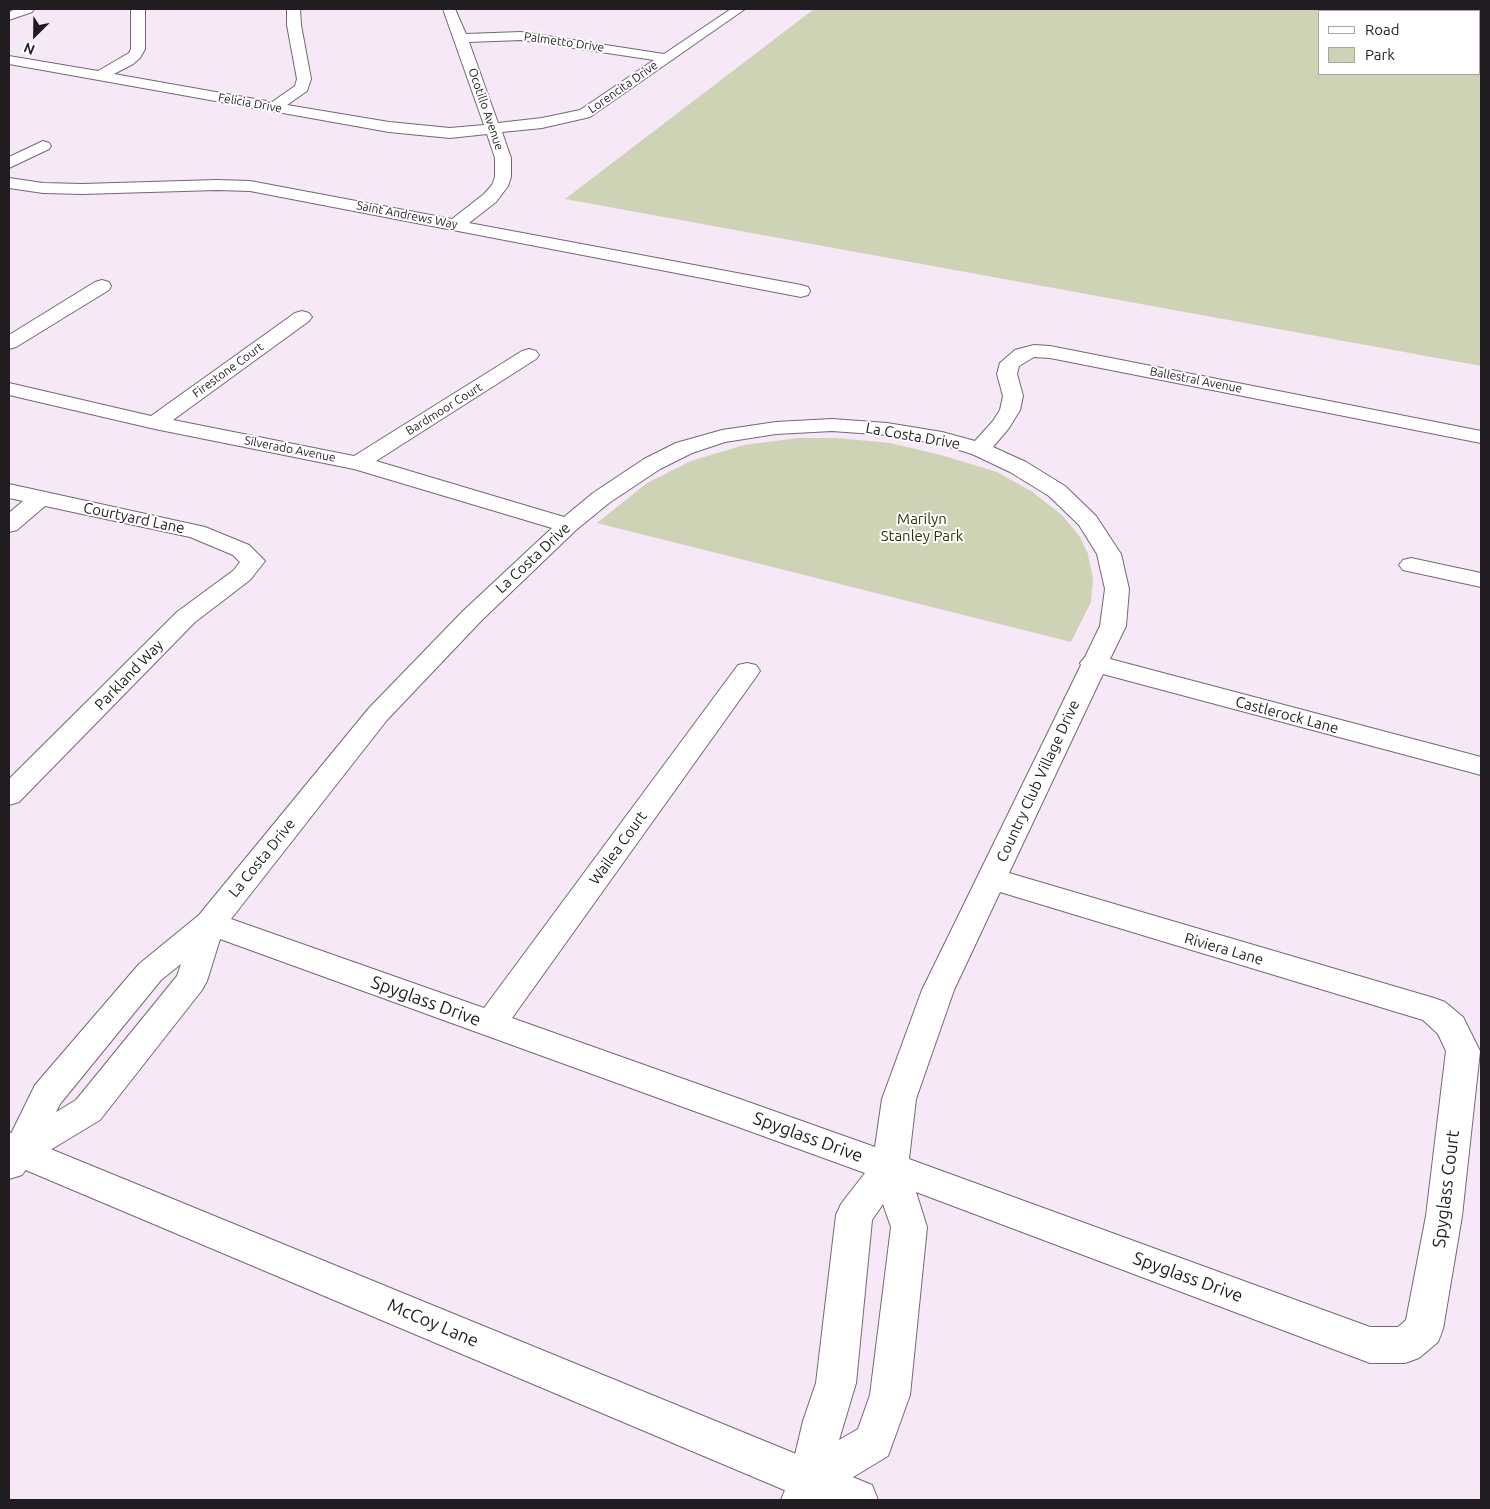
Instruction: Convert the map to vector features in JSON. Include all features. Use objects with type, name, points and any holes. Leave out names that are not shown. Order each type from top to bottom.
[{"type":"street","points":[[9,16],[27,9]]},
{"type":"street","points":[[100,76],[128,61],[135,55],[138,49],[138,9]]},
{"type":"street","points":[[274,107],[302,88],[304,79],[294,25],[294,9]]},
{"type":"street","name":"Ocotillo Avenue","points":[[449,9],[503,158],[503,177],[500,186],[490,198],[457,224]]},
{"type":"street","points":[[717,11],[736,11]]},
{"type":"street","name":"Lorencita Drive","points":[[493,129],[542,123],[585,114],[736,11]]},
{"type":"street","name":"Palmetto Drive","points":[[461,38],[521,36],[666,58]]},
{"type":"street","name":"Felicia Drive","points":[[9,60],[431,133],[493,129]]},
{"type":"street","points":[[9,163],[43,146]]},
{"type":"street","name":"Saint Andrews Way","points":[[9,183],[43,188],[250,186],[801,291]]},
{"type":"street","points":[[9,343],[102,286]]},
{"type":"street","name":"Firestone Court","points":[[155,423],[302,317]]},
{"type":"street","name":"Ballestral Avenue","points":[[980,449],[1002,424],[1010,410],[1013,396],[1007,374],[1010,363],[1022,354],[1034,351],[1050,352],[1481,437]]},
{"type":"street","name":"Bardmoor Court","points":[[358,463],[529,354]]},
{"type":"street","name":"Silverado Avenue","points":[[9,389],[155,423],[358,463],[568,525]]},
{"type":"street","name":"La Costa Drive","points":[[12,1154],[88,1110],[191,981],[210,923],[378,714],[472,616],[568,525],[601,498],[652,464],[684,448],[722,436],[776,428],[832,425],[887,429],[942,438],[980,449]]},
{"type":"street","name":"Country Club Village Drive","points":[[806,1490],[874,1442],[890,1395],[909,1227],[890,1167],[899,1099],[938,990],[1093,664],[1113,626],[1117,589],[1109,554],[1088,521],[1057,492],[1018,466],[980,449]]},
{"type":"street","name":"Courtyard Lane","points":[[9,491],[197,532],[241,550],[253,561]]},
{"type":"street","points":[[9,525],[40,498]]},
{"type":"street","name":"Parkland Way","points":[[9,795],[186,617],[242,575],[253,561]]},
{"type":"street","points":[[1411,565],[1481,580]]},
{"type":"street","name":"Castlerock Lane","points":[[1093,664],[1481,766]]},
{"type":"street","name":"Wailea Court","points":[[490,1024],[747,672]]},
{"type":"street","name":"Riviera Lane","points":[[992,879],[1434,1011],[1451,1026]]},
{"type":"street","name":"Spyglass Drive","points":[[210,923],[890,1167],[1370,1345],[1405,1345]]},
{"type":"street","name":"Spyglass Court","points":[[1405,1345],[1424,1329],[1444,1216],[1463,1051],[1451,1026]]},
{"type":"street","name":"McCoy Lane","points":[[12,1154],[806,1490],[857,1500]]},
{"type":"street","name":"Country Club Village Drive","points":[[806,1490],[822,1421],[836,1383],[854,1215],[890,1167]]},
{"type":"green space","points":[[814,9],[1481,9],[1481,366],[565,199]]},
{"type":"green space","name":"Marilyn Stanley Park","points":[[798,438],[837,438],[890,443],[941,455],[997,472],[1031,491],[1062,515],[1080,537],[1088,554],[1093,578],[1091,602],[1071,642],[597,523],[647,483],[691,461],[744,445]]}]
